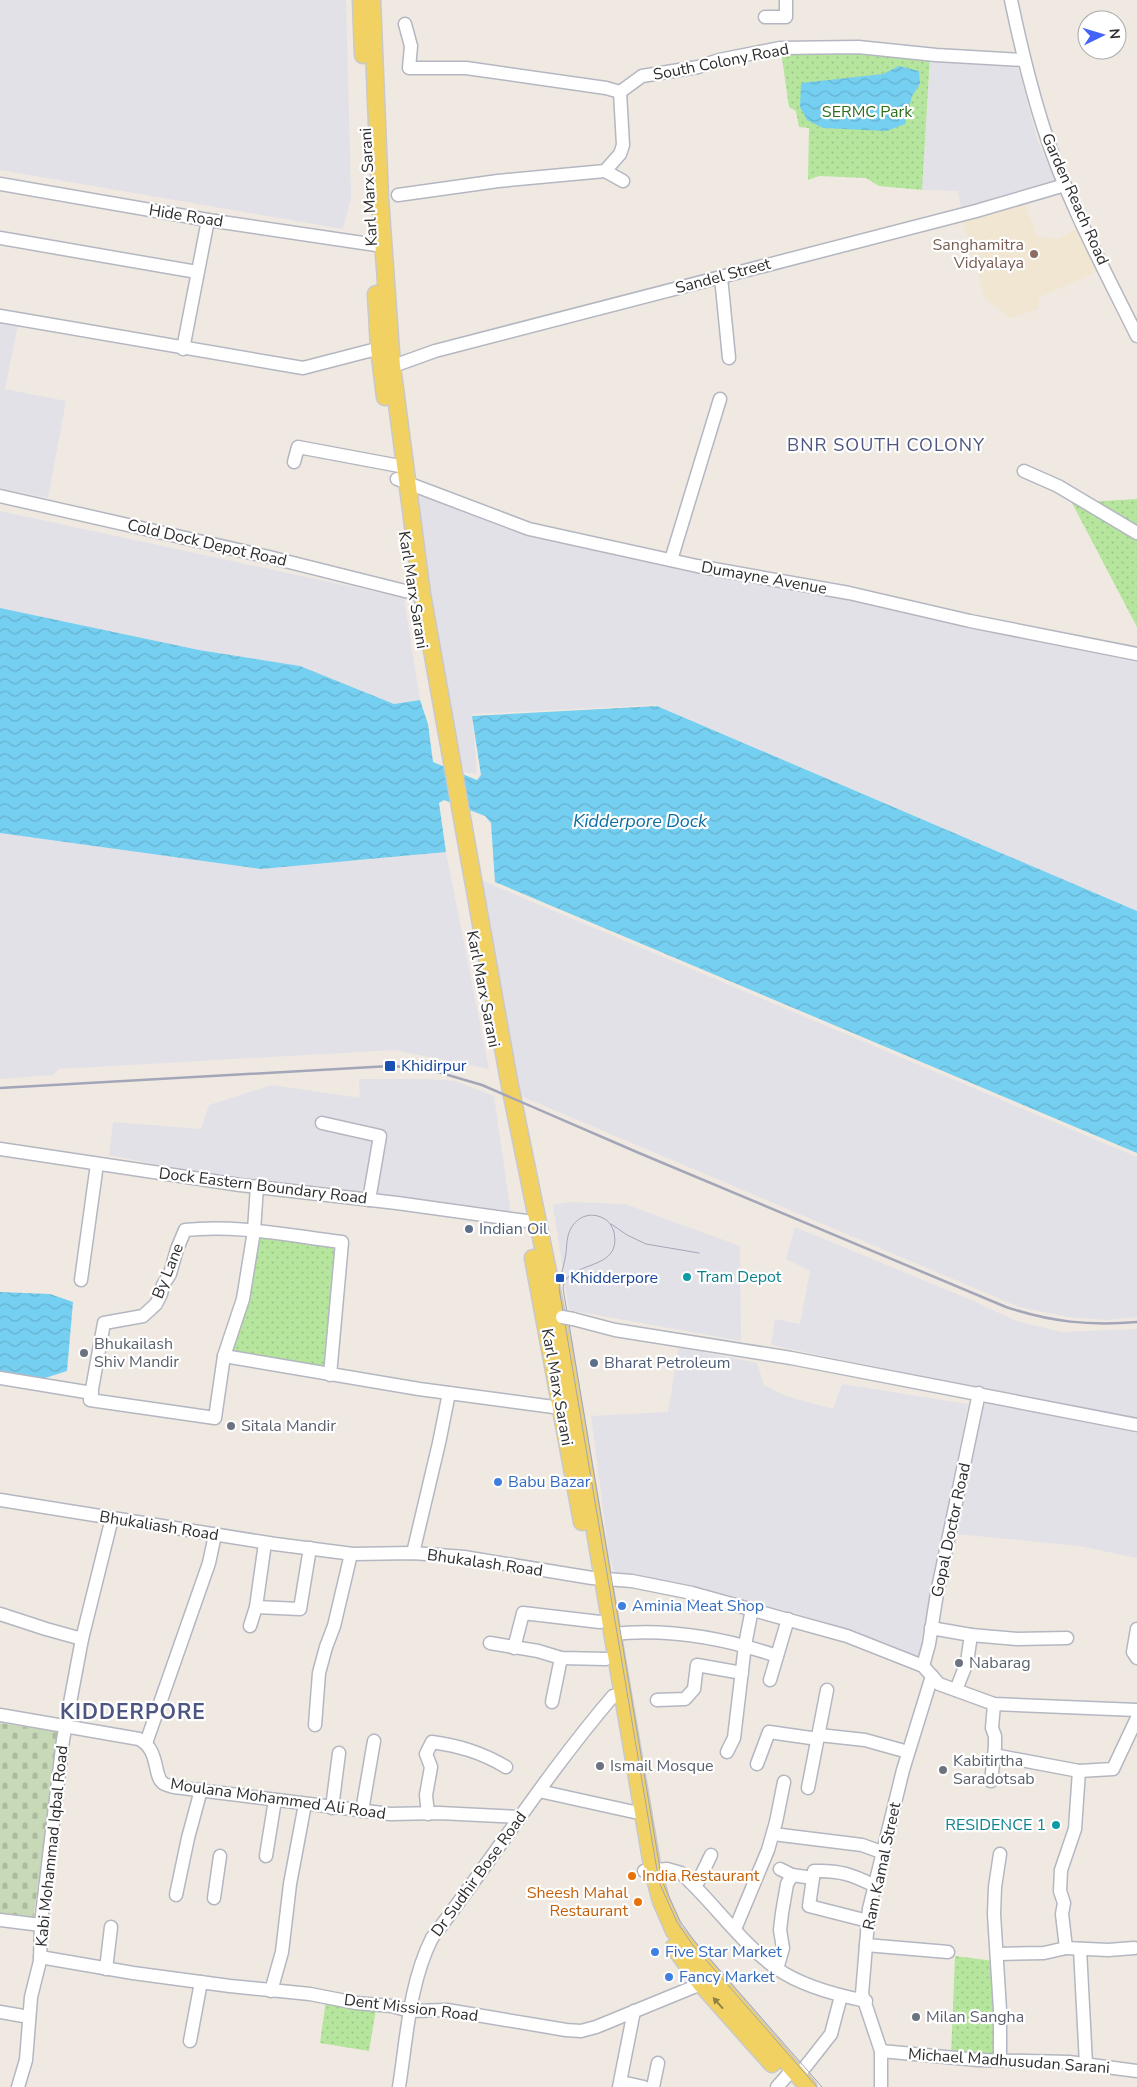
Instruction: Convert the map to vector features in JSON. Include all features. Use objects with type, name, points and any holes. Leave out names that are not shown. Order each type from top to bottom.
[{"type":"main road","name":"Karl Marx Sarani","points":[[361,0],[365,113],[376,198],[385,347],[401,474],[413,593],[458,824],[482,989],[526,1221],[559,1317],[568,1407],[597,1578],[600,1622],[606,1659],[618,1695],[653,1906],[663,1929],[790,2079]]},
{"type":"main road","points":[[372,0],[376,198]]},
{"type":"main road","points":[[401,474],[422,594],[443,742]]},
{"type":"main road","points":[[458,824],[509,1081],[559,1317]]},
{"type":"main road","points":[[597,1578],[612,1634],[618,1695]]},
{"type":"main road","points":[[790,2079],[808,2087]]},
{"type":"street","points":[[765,17],[786,17],[786,0]]},
{"type":"street","name":"Garden Reach Road","points":[[1011,0],[1024,60],[1043,128],[1065,185],[1137,336]]},
{"type":"street","points":[[405,24],[411,46],[408,68],[466,68],[606,88],[620,92],[623,145],[620,154],[605,170]]},
{"type":"street","name":"South Colony Road","points":[[620,92],[642,76],[698,67],[720,60],[780,48],[858,47],[936,55],[1024,60]]},
{"type":"street","points":[[398,195],[498,181],[605,170],[623,181]]},
{"type":"street","name":"Hide Road","points":[[0,184],[208,220],[378,245]]},
{"type":"street","name":"Sandel Street","points":[[387,368],[435,351],[976,211],[1065,185]]},
{"type":"street","points":[[183,349],[208,220]]},
{"type":"street","points":[[0,238],[197,272]]},
{"type":"street","points":[[721,276],[730,358]]},
{"type":"street","points":[[0,316],[183,349],[303,368],[385,347]]},
{"type":"street","points":[[671,560],[720,399]]},
{"type":"street","name":"Dumayne Avenue","points":[[294,462],[298,447],[401,474],[529,529],[671,560],[849,593],[970,621],[1137,654]]},
{"type":"street","points":[[1024,471],[1058,486],[1137,533]]},
{"type":"street","name":"Cold Dock Depot Road","points":[[0,496],[269,557],[413,593]]},
{"type":"street","points":[[322,1123],[380,1136],[369,1200]]},
{"type":"street","name":"Dock Eastern Boundary Road","points":[[0,1148],[97,1164],[526,1221]]},
{"type":"street","points":[[80,1280],[97,1164]]},
{"type":"street","points":[[0,1378],[92,1393],[90,1400],[215,1418],[224,1356],[243,1299],[254,1231],[257,1186]]},
{"type":"street","name":"By Lane","points":[[92,1393],[104,1323],[143,1316],[156,1304],[163,1285],[170,1274],[185,1230],[203,1228],[254,1231]]},
{"type":"street","points":[[254,1231],[342,1242],[330,1375]]},
{"type":"street","points":[[559,1317],[616,1330],[791,1358],[979,1393],[1137,1425]]},
{"type":"street","points":[[224,1356],[330,1375],[568,1407]]},
{"type":"street","points":[[413,1554],[440,1443],[449,1392]]},
{"type":"street","name":"Gopal Doctor Road","points":[[923,1666],[979,1393]]},
{"type":"street","name":"Bhukaliash Road","points":[[0,1500],[314,1549]]},
{"type":"street","name":"Kabi Mohammad Iqbal Road","points":[[18,2087],[26,2060],[31,1997],[40,1957],[41,1925],[52,1816],[65,1728],[82,1639],[112,1518]]},
{"type":"street","points":[[0,1715],[65,1728],[132,1737],[146,1743],[209,1563],[215,1535]]},
{"type":"street","points":[[250,1626],[256,1606],[266,1543]]},
{"type":"street","points":[[256,1606],[300,1609],[314,1549]]},
{"type":"street","name":"Bhukalash Road","points":[[314,1549],[351,1554],[413,1554],[464,1557],[597,1578],[632,1581],[692,1593],[847,1636],[923,1666]]},
{"type":"street","points":[[315,1725],[319,1673],[334,1626],[351,1554]]},
{"type":"street","points":[[727,1752],[734,1738],[744,1645],[752,1609]]},
{"type":"street","points":[[514,1648],[523,1613],[600,1622]]},
{"type":"street","points":[[0,1614],[82,1639]]},
{"type":"street","points":[[770,1680],[788,1619]]},
{"type":"street","points":[[931,1628],[971,1635],[1017,1639],[1067,1638]]},
{"type":"street","points":[[1135,1655],[1137,1629]]},
{"type":"street","points":[[612,1634],[704,1636],[744,1645],[777,1656]]},
{"type":"street","points":[[956,1690],[967,1662],[971,1635]]},
{"type":"street","points":[[490,1643],[538,1651],[561,1658],[606,1659]]},
{"type":"street","points":[[552,1702],[561,1658]]},
{"type":"street","points":[[657,1700],[686,1698],[694,1689],[696,1665],[742,1673]]},
{"type":"street","points":[[923,1666],[939,1684],[994,1704],[1137,1710]]},
{"type":"street","name":"Ram Kamal Street","points":[[881,2087],[881,2051],[862,1994],[868,1921],[908,1752],[933,1677]]},
{"type":"street","points":[[808,1788],[827,1690]]},
{"type":"street","name":"Dr Sudhir Bose Road","points":[[399,2087],[414,1990],[424,1954],[432,1938],[594,1718],[618,1695]]},
{"type":"street","points":[[991,1781],[995,1736],[992,1728],[994,1704]]},
{"type":"street","points":[[994,1756],[1079,1771],[1113,1769],[1137,1718]]},
{"type":"street","points":[[757,1764],[769,1732],[865,1740],[908,1752]]},
{"type":"street","points":[[362,1811],[374,1741]]},
{"type":"street","points":[[428,1814],[426,1795],[431,1767],[426,1754],[432,1742],[450,1744],[469,1750],[506,1767]]},
{"type":"street","name":"Moulana Mohammed Ali Road","points":[[146,1743],[157,1768],[158,1777],[163,1783],[332,1808],[390,1814],[488,1814],[520,1817]]},
{"type":"street","points":[[332,1808],[338,1753]]},
{"type":"street","points":[[1066,1948],[1062,1914],[1064,1904],[1060,1891],[1061,1870],[1075,1829],[1079,1771]]},
{"type":"street","points":[[735,1929],[773,1834],[784,1782]]},
{"type":"street","points":[[176,1895],[188,1838],[201,1790]]},
{"type":"street","points":[[540,1792],[638,1812]]},
{"type":"street","points":[[266,1856],[275,1800]]},
{"type":"street","points":[[272,1991],[282,1952],[290,1884],[305,1804]]},
{"type":"street","points":[[773,1834],[862,1845],[884,1854]]},
{"type":"street","points":[[1000,1854],[995,1887],[994,1914],[998,1954],[1000,2060]]},
{"type":"street","points":[[214,1898],[220,1856]]},
{"type":"street","points":[[696,1886],[711,1856]]},
{"type":"street","points":[[648,1871],[667,1869],[681,1873],[696,1886],[735,1929],[777,1968],[806,1984],[866,2002]]},
{"type":"street","points":[[780,1869],[792,1874],[813,1878]]},
{"type":"street","points":[[868,1921],[809,1906],[814,1871],[833,1870],[852,1874],[875,1886]]},
{"type":"street","points":[[777,1968],[784,1948],[780,1930],[787,1884],[792,1874]]},
{"type":"street","points":[[0,1920],[41,1925]]},
{"type":"street","points":[[106,1969],[111,1928]]},
{"type":"street","points":[[866,1945],[948,1952]]},
{"type":"street","points":[[998,1954],[1044,1953],[1066,1948],[1108,1950],[1134,1948]]},
{"type":"street","points":[[1080,1949],[1086,2064]]},
{"type":"street","name":"Dent Mission Road","points":[[40,1957],[106,1969],[392,2006],[410,2011],[447,2010],[581,2031],[591,2029],[706,1980]]},
{"type":"street","points":[[190,2040],[200,1982]]},
{"type":"street","points":[[790,2079],[831,2034],[841,1996]]},
{"type":"street","points":[[634,2011],[620,2084],[644,2087]]},
{"type":"street","points":[[0,2012],[29,2017]]},
{"type":"street","name":"Michael Madhusudan Sarani","points":[[881,2051],[909,2055],[1086,2064],[1137,2070]]},
{"type":"street","points":[[654,2087],[658,2063]]},
{"type":"shaded area","points":[[0,0],[346,0],[351,197],[343,229],[0,170]]},
{"type":"shaded area","points":[[930,56],[1017,63],[1037,139],[1057,184],[962,212],[958,191],[922,190]]},
{"type":"shaded area","name":"Sanghamitra Vidyalaya","points":[[1023,199],[1037,236],[1058,239],[1082,226],[1103,269],[1039,297],[1038,309],[1011,318],[985,299],[962,218]]},
{"type":"shaded area","points":[[0,320],[18,324],[5,389],[66,401],[48,498],[0,488]]},
{"type":"shaded area","points":[[414,489],[527,531],[1137,656],[1137,911],[656,705],[472,714],[477,774],[464,772],[435,627]]},
{"type":"shaded area","points":[[0,511],[404,598],[420,700],[394,704],[300,666],[199,650],[0,608]]},
{"type":"shaded area","points":[[0,833],[354,861],[446,852],[489,1069],[394,1050],[59,1069],[53,1075],[0,1079]]},
{"type":"shaded area","points":[[481,880],[1137,1157],[1137,1317],[1107,1320],[1067,1317],[1019,1307],[516,1094]]},
{"type":"shaded area","points":[[359,1079],[455,1081],[494,1096],[511,1214],[449,1207],[364,1191],[313,1188],[220,1177],[109,1155],[113,1122],[201,1129],[209,1105],[272,1085],[360,1098]]},
{"type":"shaded area","points":[[570,1202],[625,1204],[740,1246],[741,1341],[569,1310],[553,1205]]},
{"type":"shaded area","points":[[795,1227],[976,1302],[1016,1321],[1062,1332],[1137,1329],[1137,1417],[984,1389],[771,1345],[775,1319],[800,1324],[810,1271],[786,1259]]},
{"type":"shaded area","points":[[679,1347],[757,1363],[764,1385],[786,1396],[833,1409],[842,1384],[968,1404],[931,1607],[918,1658],[873,1639],[796,1613],[685,1585],[614,1572],[609,1555],[591,1416],[668,1412]]},
{"type":"shaded area","points":[[984,1400],[1137,1429],[1137,1558],[1079,1546],[956,1534]]},
{"type":"green space","name":"SERMC Park","points":[[857,49],[930,56],[922,190],[879,186],[866,178],[819,176],[808,180],[809,128],[799,127],[796,111],[789,107],[781,51]]},
{"type":"green space","points":[[1137,499],[1137,627],[1072,503]]},
{"type":"green space","points":[[257,1234],[339,1244],[327,1371],[229,1354]]},
{"type":"green space","points":[[0,1723],[60,1732],[33,1920],[0,1916]]},
{"type":"green space","points":[[955,1956],[994,1961],[999,2058],[951,2056]]},
{"type":"green space","points":[[326,2000],[376,2009],[369,2051],[320,2043]]},
{"type":"water","points":[[899,66],[919,71],[920,84],[912,96],[905,124],[887,131],[823,128],[807,120],[800,107],[801,83],[883,74]]},
{"type":"water","name":"Kidderpore Dock","points":[[0,608],[199,650],[300,666],[394,704],[420,700],[428,724],[433,762],[477,780],[481,775],[472,716],[657,706],[1137,911],[1137,1153],[495,882],[491,823],[485,816],[444,800],[439,803],[446,852],[261,869],[0,833]]},
{"type":"water","points":[[0,1292],[50,1294],[73,1302],[67,1371],[42,1379],[9,1372],[0,1373]]},
{"type":"tram line","points":[[817,2087],[692,1944],[677,1922],[659,1882],[559,1288],[570,1230],[577,1221],[586,1216],[597,1216],[609,1222],[614,1232],[615,1245],[610,1254],[603,1260],[574,1273],[566,1279],[563,1288],[662,1881],[680,1921],[695,1942],[822,2087]]},
{"type":"tram line","points":[[611,1224],[627,1235],[646,1244],[699,1253]]},
{"type":"railway","points":[[0,1088],[390,1066],[424,1068],[482,1085],[1006,1307],[1070,1322],[1137,1322]]},
{"type":"place","name":"Sanghamitra Vidyalaya","points":[[1034,254]]},
{"type":"place","name":"Khidirpur","points":[[390,1066]]},
{"type":"place","name":"Indian Oil","points":[[469,1229]]},
{"type":"place","name":"Tram Depot","points":[[687,1277]]},
{"type":"place","name":"Khidderpore","points":[[560,1278]]},
{"type":"place","name":"Bhukailash Shiv Mandir","points":[[84,1353]]},
{"type":"place","name":"Bharat Petroleum","points":[[594,1363]]},
{"type":"place","name":"Sitala Mandir","points":[[231,1426]]},
{"type":"place","name":"Babu Bazar","points":[[498,1482]]},
{"type":"place","name":"Aminia Meat Shop","points":[[622,1606]]},
{"type":"place","name":"Nabarag","points":[[959,1663]]},
{"type":"place","name":"Ismail Mosque","points":[[600,1766]]},
{"type":"place","name":"Kabitirtha Saradotsab","points":[[943,1770]]},
{"type":"place","name":"RESIDENCE 1","points":[[1056,1825]]},
{"type":"place","name":"India Restaurant","points":[[632,1876]]},
{"type":"place","name":"Sheesh Mahal Restaurant","points":[[638,1902]]},
{"type":"place","name":"Five Star Market","points":[[655,1952]]},
{"type":"place","name":"Fancy Market","points":[[669,1977]]},
{"type":"place","name":"Milan Sangha","points":[[916,2017]]},
{"type":"district","name":"BNR SOUTH COLONY","points":[[886,445]]},
{"type":"district","name":"KIDDERPORE","points":[[133,1712]]}]
